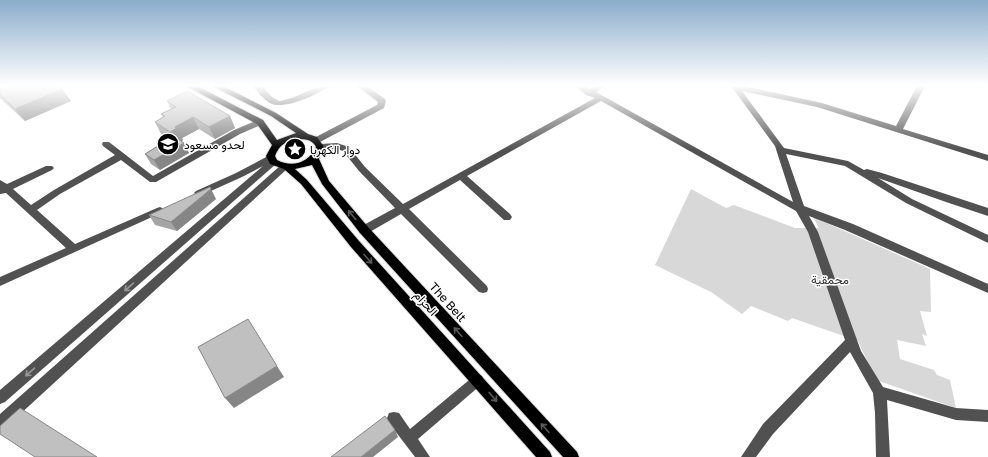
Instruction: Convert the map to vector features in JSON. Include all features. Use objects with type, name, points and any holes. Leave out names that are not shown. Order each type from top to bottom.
[{"type":"main road","points":[[231,107],[260,122],[276,145]]},
{"type":"main road","points":[[258,107],[291,125],[318,144],[318,155],[301,166],[279,164],[271,151],[276,145],[289,138],[305,136]]},
{"type":"main road","name":"The Belt","points":[[314,159],[325,182],[367,233],[572,457]]},
{"type":"main road","name":"الحزام","points":[[279,164],[304,182],[355,244],[478,380],[545,457]]},
{"type":"main road","points":[[355,244],[367,233]]},
{"type":"street","points":[[318,144],[379,107]]},
{"type":"street","points":[[367,233],[402,209],[584,107]]},
{"type":"street","points":[[614,107],[800,210],[849,227],[988,289]]},
{"type":"street","points":[[750,107],[780,150],[800,210],[813,232],[852,341],[864,368],[879,392],[882,413],[883,457]]},
{"type":"street","points":[[826,107],[988,158]]},
{"type":"street","points":[[898,130],[910,107]]},
{"type":"street","points":[[106,144],[153,180],[237,132],[260,122]]},
{"type":"street","points":[[318,144],[346,147],[362,169],[483,289]]},
{"type":"street","points":[[780,150],[848,164],[909,201],[988,239]]},
{"type":"street","points":[[30,210],[57,192],[121,156]]},
{"type":"street","points":[[189,198],[239,175],[279,164]]},
{"type":"street","points":[[4,395],[158,262],[279,164]]},
{"type":"street","points":[[0,423],[279,164]]},
{"type":"street","points":[[48,168],[2,188],[30,210],[74,249]]},
{"type":"street","points":[[859,170],[879,174],[949,200],[988,212]]},
{"type":"street","points":[[461,176],[507,216]]},
{"type":"street","points":[[1,281],[167,207]]},
{"type":"street","points":[[748,457],[768,429],[852,341]]},
{"type":"street","points":[[409,438],[478,380]]},
{"type":"street","points":[[879,392],[956,414],[988,416]]},
{"type":"street","points":[[394,418],[423,457]]},
{"type":"green space","name":"محمقية","points":[[691,189],[726,208],[734,205],[795,228],[819,228],[813,217],[930,269],[931,312],[920,311],[927,336],[922,334],[926,346],[897,340],[900,359],[934,370],[937,375],[950,380],[956,408],[876,380],[858,341],[792,318],[788,321],[751,306],[742,314],[711,292],[655,265]]},
{"type":"building","points":[[175,107],[215,107],[230,116],[209,127],[193,117],[175,127],[177,128],[170,132],[155,122],[165,116],[161,114]]},
{"type":"building","points":[[174,136],[184,143],[154,160],[145,154]]},
{"type":"building","points":[[210,187],[211,189],[171,222],[149,215]]},
{"type":"building","points":[[248,319],[277,366],[225,398],[198,347]]},
{"type":"building","points":[[20,408],[97,457],[35,457],[0,434],[0,426]]},
{"type":"building","points":[[385,416],[395,430],[361,457],[331,457]]},
{"type":"place","name":"لحدو مسعود","points":[[168,144]]},
{"type":"place","name":"دوار الكهربا","points":[[295,149]]}]
